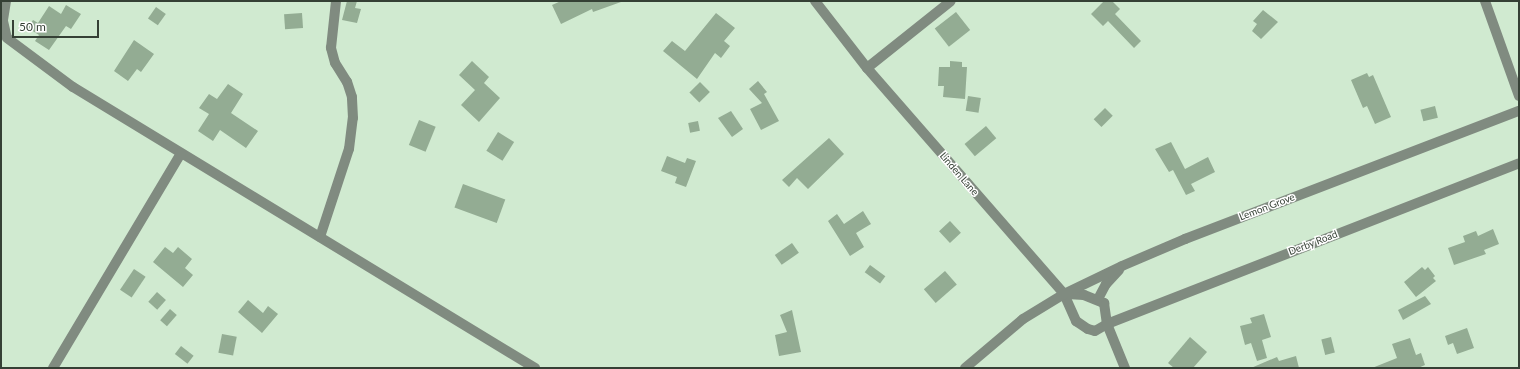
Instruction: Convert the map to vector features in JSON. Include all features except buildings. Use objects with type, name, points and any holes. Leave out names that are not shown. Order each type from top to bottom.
[{"type":"street","points":[[6,1],[4,31],[7,38],[18,48],[72,87],[536,368]]},
{"type":"street","points":[[320,237],[349,148],[353,118],[352,97],[331,48],[336,1]]},
{"type":"street","name":"Linden Lane","points":[[815,1],[867,68],[1064,294],[1070,312],[1082,326],[1095,331],[1107,324]]},
{"type":"street","points":[[867,68],[951,1]]},
{"type":"street","points":[[1485,1],[1519,96]]},
{"type":"street","name":"Lemon Grove","points":[[964,368],[1022,319],[1064,294],[1122,266],[1185,239],[1519,111]]},
{"type":"street","points":[[53,368],[181,153]]},
{"type":"street","name":"Derby Road","points":[[1107,324],[1519,163]]},
{"type":"street","points":[[1098,299],[1106,284],[1122,266]]},
{"type":"street","points":[[1064,294],[1084,294],[1104,303],[1107,324],[1125,368]]}]
